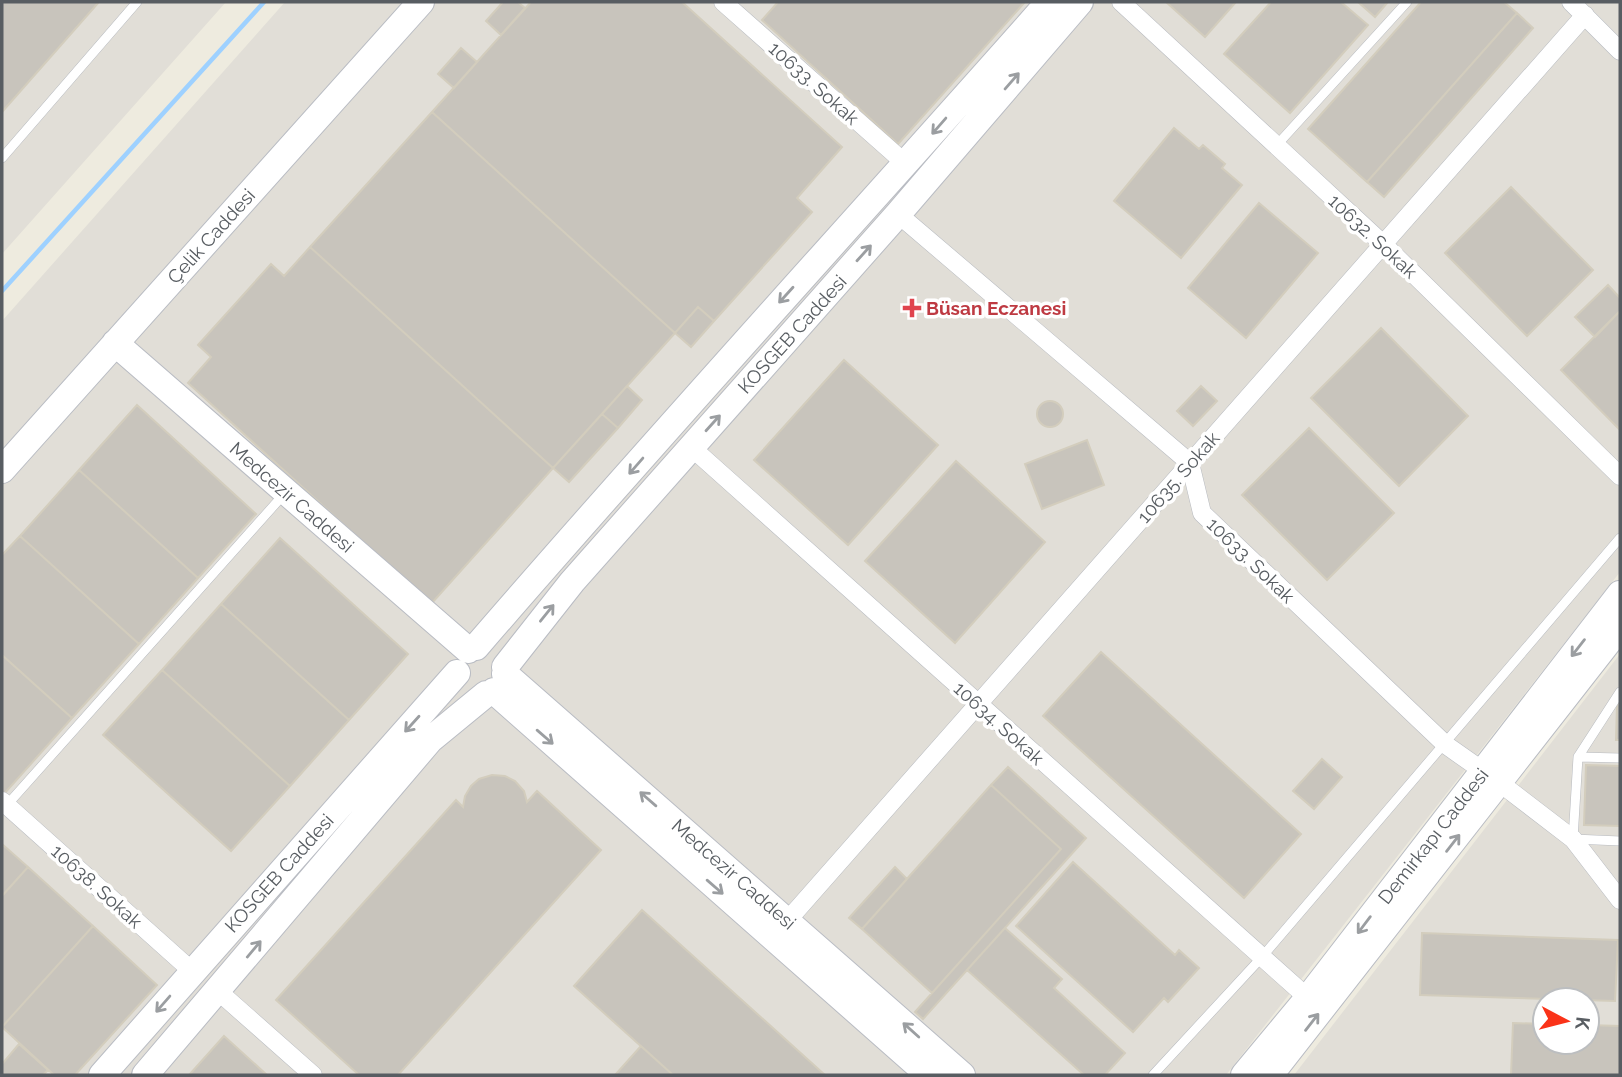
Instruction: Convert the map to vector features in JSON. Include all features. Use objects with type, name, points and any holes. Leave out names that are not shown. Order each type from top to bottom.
[{"type":"street","name":"Çelik Caddesi","points":[[2,470],[421,2]]},
{"type":"street","name":"KOSGEB Caddesi","points":[[102,1075],[467,657],[1049,2]]},
{"type":"street","name":"KOSGEB Caddesi","points":[[145,1075],[430,740],[497,681],[572,582],[898,214],[1080,2]]},
{"type":"street","name":"10632. Sokak","points":[[1121,2],[1383,244],[1620,475]]},
{"type":"street","points":[[1571,2],[1620,51]]},
{"type":"street","name":"10633. Sokak","points":[[728,3],[906,164]]},
{"type":"street","name":"10635. Sokak","points":[[780,929],[1584,15]]},
{"type":"street","points":[[898,214],[1190,463]]},
{"type":"street","name":"Medcezir Caddesi","points":[[115,343],[286,492],[467,657]]},
{"type":"street","name":"10634. Sokak","points":[[691,447],[1308,998]]},
{"type":"street","name":"10633. Sokak","points":[[1190,463],[1202,513],[1446,745],[1573,839],[1620,900]]},
{"type":"street","name":"Demirkapı Caddesi","points":[[1270,1075],[1492,777],[1620,594]]},
{"type":"street","name":"Demirkapı Caddesi","points":[[1244,1075],[1620,627]]},
{"type":"street","points":[[492,649],[498,653],[497,681],[470,692],[459,681],[467,657],[492,649]]},
{"type":"street","name":"Medcezir Caddesi","points":[[497,681],[780,929],[962,1075]]},
{"type":"street","name":"10638. Sokak","points":[[4,803],[192,971]]},
{"type":"street","name":"Medcezir Caddesi","points":[[780,929],[929,1075]]},
{"type":"street","points":[[218,991],[313,1075]]},
{"type":"lane","points":[[2,158],[137,2]]},
{"type":"lane","points":[[1276,146],[1407,2]]},
{"type":"lane","points":[[4,803],[286,492]]},
{"type":"lane","points":[[1153,1075],[1262,957],[1446,745],[1620,538]]},
{"type":"lane","points":[[1620,692],[1578,757],[1573,839],[1620,841]]},
{"type":"lane","points":[[1578,757],[1620,758]]},
{"type":"shaded area","points":[[2,2],[226,2],[2,254]]},
{"type":"shaded area","points":[[285,2],[1620,2],[1620,572],[1226,1075],[2,1075],[2,321]]},
{"type":"shaded area","points":[[1620,654],[1620,1075],[1294,1075]]},
{"type":"building","points":[[2,2],[99,2],[2,112]]},
{"type":"building","points":[[503,2],[518,2],[525,8],[501,35],[486,21]]},
{"type":"building","points":[[531,2],[682,2],[842,147],[797,198],[812,212],[714,321],[698,307],[675,333],[432,112]]},
{"type":"building","points":[[778,2],[1025,2],[898,144],[762,20]]},
{"type":"building","points":[[1166,2],[1236,2],[1205,37]]},
{"type":"building","points":[[1271,2],[1341,2],[1368,25],[1290,113],[1224,54]]},
{"type":"building","points":[[1358,2],[1388,2],[1375,17]]},
{"type":"building","points":[[1421,2],[1504,2],[1517,13],[1367,182],[1308,129]]},
{"type":"building","points":[[1517,13],[1533,28],[1384,197],[1367,182]]},
{"type":"building","points":[[461,48],[477,62],[454,88],[438,74]]},
{"type":"building","points":[[432,112],[675,333],[553,468],[310,247]]},
{"type":"building","points":[[1174,128],[1199,149],[1203,145],[1225,164],[1222,168],[1242,185],[1181,258],[1114,201]]},
{"type":"building","points":[[1511,187],[1593,270],[1527,336],[1445,253]]},
{"type":"building","points":[[1259,203],[1318,253],[1246,338],[1188,288]]},
{"type":"building","points":[[310,247],[553,468],[431,604],[188,383],[211,357],[198,345],[271,264],[284,276]]},
{"type":"building","points":[[1608,285],[1620,298],[1620,311],[1595,337],[1575,317]]},
{"type":"building","points":[[698,307],[714,321],[691,347],[675,333]]},
{"type":"building","points":[[1620,311],[1620,430],[1561,370]]},
{"type":"building","points":[[1381,328],[1468,416],[1399,486],[1311,398]]},
{"type":"building","points":[[844,360],[938,445],[848,545],[754,460]]},
{"type":"building","points":[[627,386],[642,400],[618,428],[602,414]]},
{"type":"building","points":[[1201,386],[1217,401],[1193,426],[1177,411]]},
{"type":"building","points":[[1050,401],[1059,405],[1063,414],[1059,423],[1050,427],[1041,423],[1037,414],[1041,405]]},
{"type":"building","points":[[137,405],[256,514],[198,578],[79,470]]},
{"type":"building","points":[[602,414],[618,428],[569,482],[553,468]]},
{"type":"building","points":[[1309,428],[1394,513],[1327,580],[1242,495]]},
{"type":"building","points":[[1087,440],[1104,485],[1042,509],[1025,464]]},
{"type":"building","points":[[956,461],[1045,542],[955,643],[865,561]]},
{"type":"building","points":[[79,470],[198,578],[139,644],[20,536]]},
{"type":"building","points":[[20,536],[139,644],[72,718],[2,655],[2,555]]},
{"type":"building","points":[[280,538],[408,654],[349,720],[221,604]]},
{"type":"building","points":[[221,604],[349,720],[290,786],[162,670]]},
{"type":"building","points":[[1101,652],[1301,834],[1244,898],[1043,716]]},
{"type":"building","points":[[2,655],[72,718],[3,795],[2,794]]},
{"type":"building","points":[[162,670],[290,786],[231,851],[103,735]]},
{"type":"building","points":[[1617,704],[1620,704],[1620,740],[1616,740]]},
{"type":"building","points":[[1322,759],[1342,777],[1314,809],[1293,791]]},
{"type":"building","points":[[1586,765],[1620,766],[1620,826],[1584,825]]},
{"type":"building","points":[[1008,767],[1086,838],[923,1019],[915,1012],[1061,849],[991,785]]},
{"type":"building","points":[[492,775],[505,776],[515,781],[524,791],[527,802],[537,791],[601,850],[398,1075],[359,1075],[276,1000],[456,800],[463,807],[471,786],[479,779]]},
{"type":"building","points":[[991,785],[1061,849],[932,993],[862,929]]},
{"type":"building","points":[[2,844],[28,867],[2,896]]},
{"type":"building","points":[[1073,862],[1175,955],[1179,950],[1199,968],[1168,1002],[1164,998],[1133,1032],[1016,926]]},
{"type":"building","points":[[28,867],[93,926],[2,1027],[2,896]]},
{"type":"building","points":[[895,867],[907,879],[862,929],[849,918]]},
{"type":"building","points":[[642,910],[825,1075],[673,1075],[574,986]]},
{"type":"building","points":[[93,926],[157,985],[75,1075],[54,1075],[2,1027]]},
{"type":"building","points":[[1005,928],[1062,979],[1054,988],[1125,1053],[1105,1075],[1084,1075],[967,970]]},
{"type":"building","points":[[1422,933],[1618,940],[1615,1001],[1601,1001],[1601,986],[1531,986],[1531,998],[1420,995]]},
{"type":"building","points":[[1513,1023],[1531,1024],[1531,1056],[1601,1056],[1601,1025],[1620,1026],[1620,1075],[1511,1075]]},
{"type":"building","points":[[224,1036],[267,1075],[189,1075]]},
{"type":"building","points":[[19,1044],[48,1070],[43,1075],[2,1075],[2,1064]]},
{"type":"building","points":[[641,1046],[673,1075],[615,1075]]},
{"type":"waterway","points":[[2,291],[264,2]]},
{"type":"place","name":"Büsan Eczanesi","points":[[912,308]]}]
